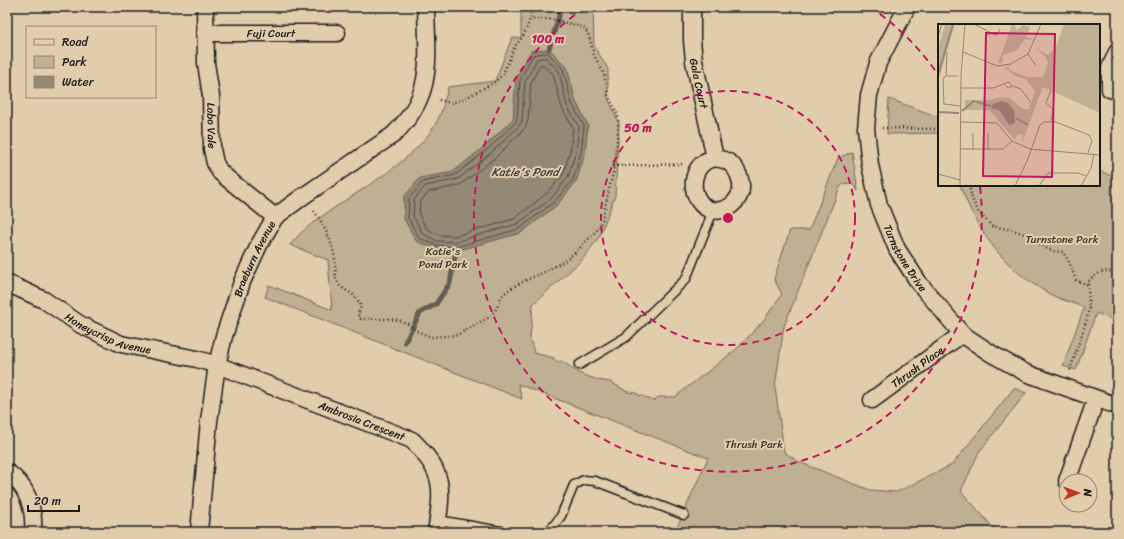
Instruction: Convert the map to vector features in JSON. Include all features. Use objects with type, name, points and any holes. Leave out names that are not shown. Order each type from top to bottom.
[{"type":"street","name":"Lobo Vale","points":[[205,7],[206,63],[211,96],[212,149],[215,163],[220,172],[275,217]]},
{"type":"street","name":"Braeburn Avenue","points":[[198,532],[209,421],[217,365],[224,336],[242,282],[258,245],[275,217],[393,135],[405,124],[414,112],[424,86],[427,72],[426,7]]},
{"type":"street","name":"Gala Court","points":[[692,7],[692,40],[694,61],[715,158]]},
{"type":"street","name":"Turnstone Drive","points":[[907,7],[878,63],[869,95],[866,128],[870,165],[879,205],[897,249],[919,283],[962,334],[992,354],[1026,373],[1117,406]]},
{"type":"street","name":"Fuji Court","points":[[205,33],[337,33]]},
{"type":"street","points":[[1117,52],[1110,68],[1110,89],[1117,92]]},
{"type":"street","points":[[715,158],[725,160],[733,166],[739,174],[741,184],[740,195],[733,204],[724,210],[713,210],[705,207],[699,202],[695,194],[695,175],[706,161],[715,158]]},
{"type":"street","name":"Honeycrisp Avenue","points":[[7,283],[44,300],[81,325],[121,344],[197,359],[217,365]]},
{"type":"street","name":"Thrush Place","points":[[872,400],[962,334]]},
{"type":"street","name":"Ambrosia Crescent","points":[[217,365],[412,440],[426,454],[436,468],[440,483],[437,526]]},
{"type":"street","points":[[1070,473],[1096,399]]},
{"type":"street","points":[[7,472],[15,477],[25,489],[32,507],[32,532]]},
{"type":"lane","points":[[579,365],[626,337],[686,279],[713,210]]},
{"type":"lane","points":[[545,532],[551,529],[561,516],[574,485],[584,480],[595,481],[684,515]]},
{"type":"lane","points":[[437,526],[506,532]]},
{"type":"path","points":[[439,100],[451,103],[462,100],[495,82],[502,74],[515,46],[524,35],[530,19],[532,7]]},
{"type":"path","points":[[314,211],[333,249],[336,260],[335,273],[339,285],[353,294],[358,300],[361,306],[358,315],[361,320],[399,320],[408,324],[417,332],[431,337],[457,335],[467,331],[490,317],[497,308],[501,297],[507,291],[544,272],[576,252],[599,228],[602,220],[613,173],[618,129],[618,115],[608,95],[604,74],[594,55],[588,33],[584,28],[551,19],[530,19]]},
{"type":"path","points":[[880,128],[938,128]]},
{"type":"path","points":[[613,166],[688,165]]},
{"type":"path","points":[[969,186],[972,199],[979,213],[992,226],[1013,230],[1027,235],[1041,246],[1053,251],[1063,252],[1069,262],[1076,280],[1088,285]]},
{"type":"path","points":[[1070,370],[1086,322],[1089,308],[1088,282],[1095,274],[1109,270],[1117,273]]},
{"type":"green space","name":"Katie's Pond Park","points":[[521,7],[593,7],[594,46],[608,69],[608,98],[619,123],[615,196],[599,237],[582,260],[533,304],[530,338],[534,353],[554,358],[554,360],[559,362],[561,361],[581,374],[598,380],[610,382],[628,392],[637,393],[638,395],[654,401],[658,397],[675,397],[738,348],[763,321],[782,294],[774,279],[790,230],[809,230],[838,158],[852,152],[858,191],[856,187],[850,183],[843,184],[839,189],[784,326],[775,387],[784,452],[799,462],[870,490],[897,492],[952,465],[1014,388],[1026,393],[979,452],[961,491],[997,532],[675,532],[708,458],[518,384],[522,399],[265,297],[269,285],[332,310],[328,260],[290,245],[316,220],[375,181],[403,161],[415,150],[435,125],[443,106],[448,87],[495,81],[512,38],[521,38]]},
{"type":"green space","points":[[889,99],[938,117],[938,133],[887,134]]},
{"type":"green space","name":"Turnstone Park","points":[[1100,171],[1117,178],[1117,321],[1096,313],[1076,370],[1063,366],[1084,308],[1058,298],[1040,288],[1010,265],[997,252],[986,237],[968,204],[960,186],[1100,186]]},
{"type":"water","name":"Katie's Pond","points":[[549,49],[567,67],[576,102],[588,125],[585,154],[576,182],[557,205],[521,233],[456,251],[435,249],[416,241],[404,219],[404,197],[420,178],[453,172],[485,146],[513,119],[516,79],[531,51]]},
{"type":"waterway","points":[[549,49],[559,16],[560,7]]},
{"type":"waterway","points":[[405,342],[420,313],[436,304],[450,283],[456,251]]},
{"type":"park label","name":"Thrush Park","points":[[754,444]]}]
